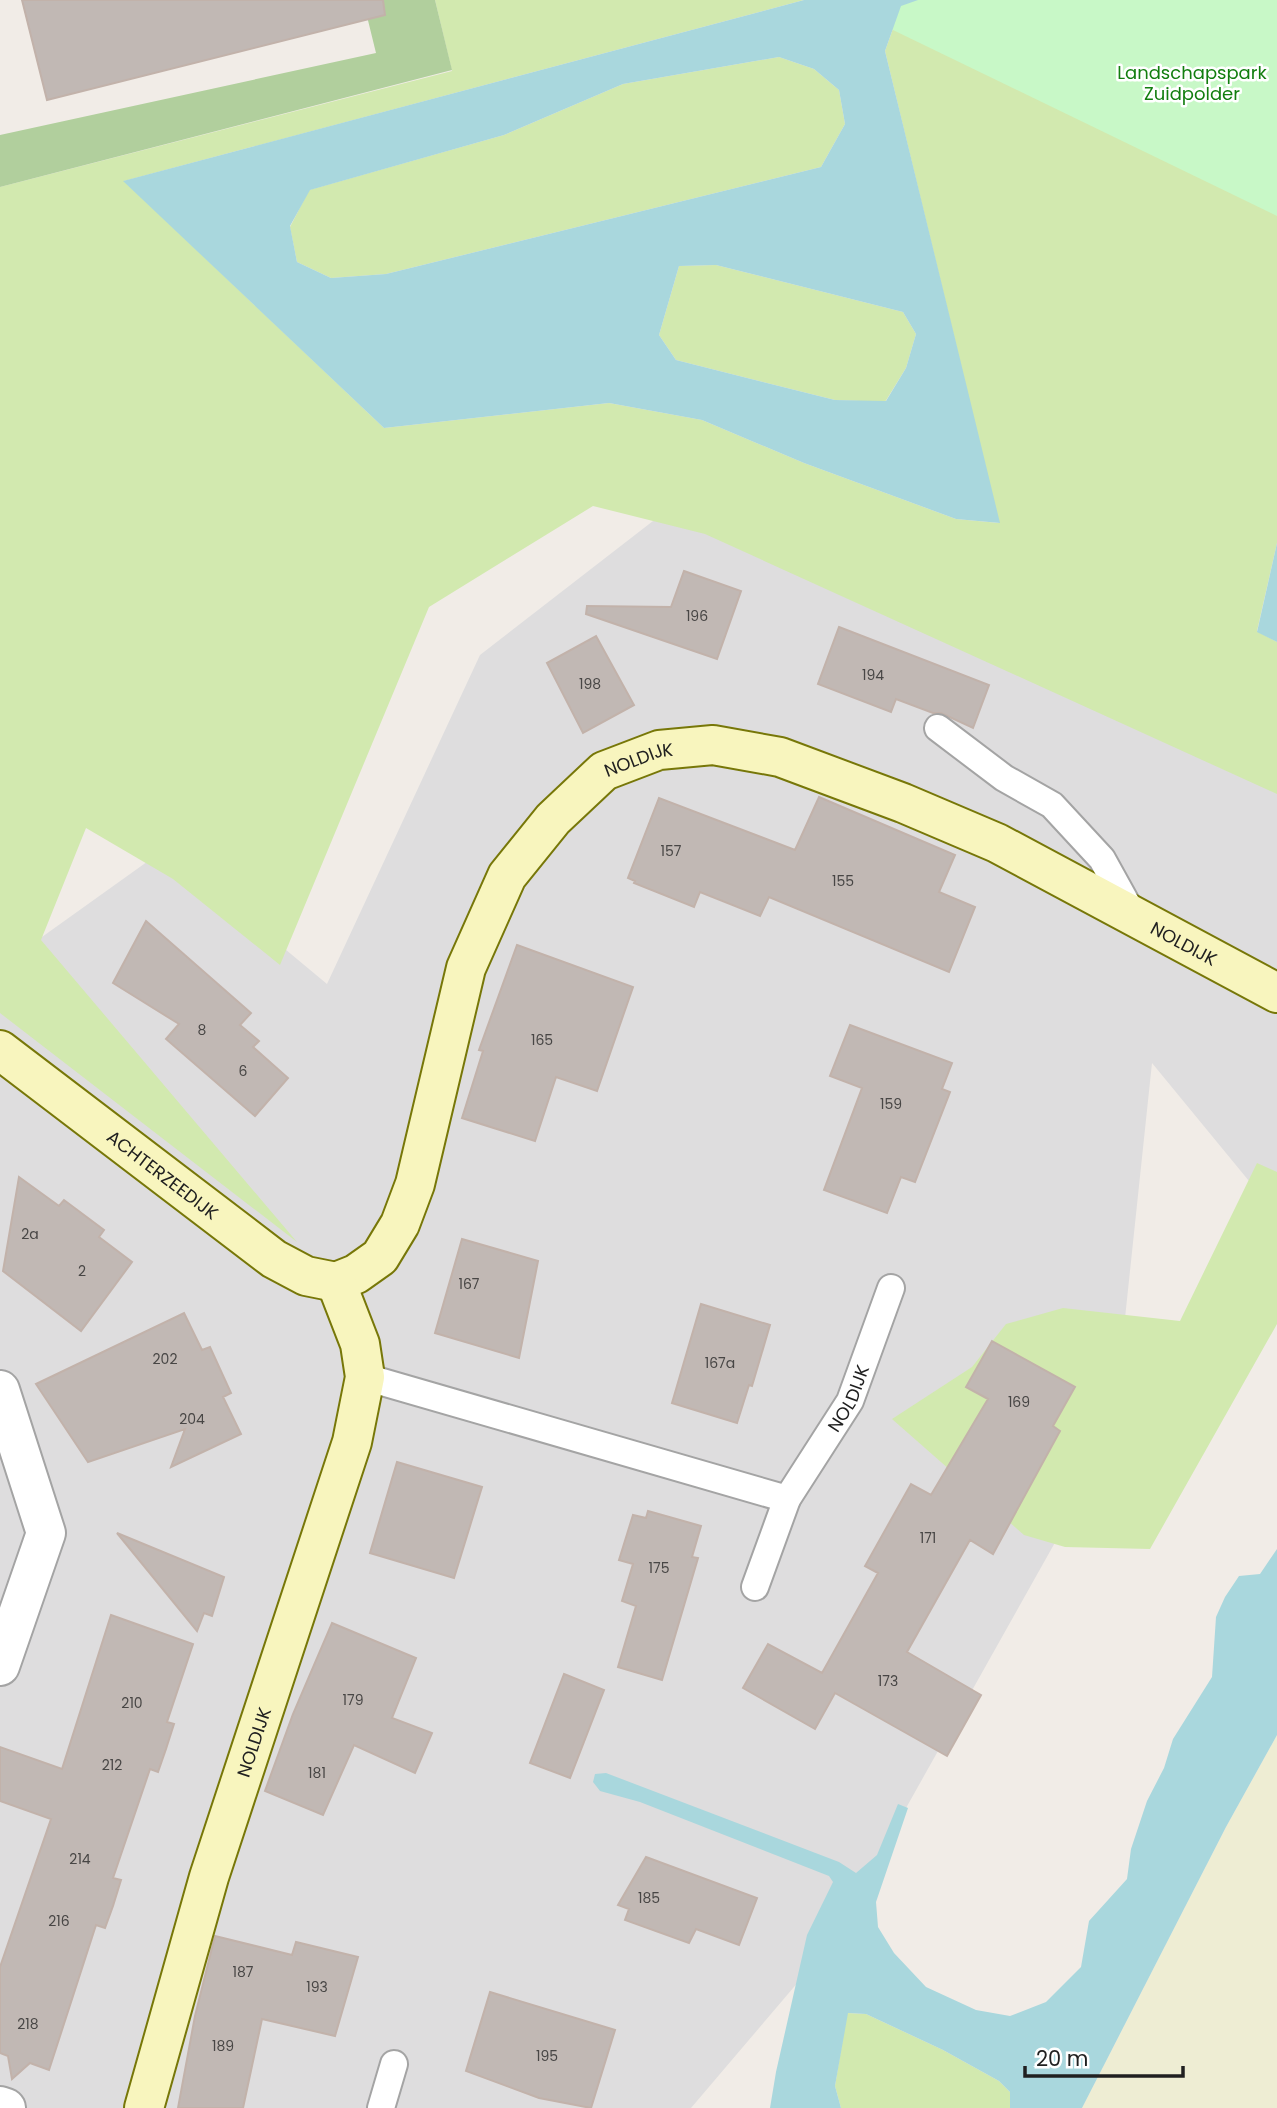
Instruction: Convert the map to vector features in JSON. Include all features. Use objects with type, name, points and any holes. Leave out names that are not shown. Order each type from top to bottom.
[{"type":"street","name":"NOLDIJK","points":[[144,2108],[209,1877],[352,1442],[365,1377],[360,1344],[336,1282],[356,1273],[380,1256],[400,1224],[415,1184],[466,968],[506,876],[553,819],[604,771],[659,750],[713,745],[780,757],[903,803],[997,843],[1277,993]]},
{"type":"street","name":"ACHTERZEEDIJK","points":[[0,1050],[274,1259],[306,1276],[336,1282]]},
{"type":"street","points":[[0,1390],[46,1533],[0,1666]]},
{"type":"street","points":[[0,2106],[6,2108]]},
{"type":"lane","points":[[938,728],[1004,778],[1052,805],[1102,859],[1133,915]]},
{"type":"lane","name":"NOLDIJK","points":[[755,1587],[787,1499],[850,1401],[891,1288]]},
{"type":"lane","points":[[365,1377],[787,1499]]},
{"type":"lane","points":[[381,2108],[394,2064]]},
{"type":"shaded area","points":[[684,497],[1277,727],[1277,1215],[1152,1063],[1112,1441],[828,1947],[691,2108],[0,2108],[0,967],[165,849],[327,984],[480,655]]},
{"type":"green space","points":[[363,0],[435,0],[452,70],[0,187],[0,135],[376,53]]},
{"type":"green space","points":[[435,0],[804,0],[124,181],[384,428],[609,403],[702,420],[804,463],[956,519],[999,523],[885,51],[901,6],[918,0],[1277,0],[1277,543],[1257,631],[1277,642],[1277,794],[705,534],[593,506],[429,607],[280,965],[173,879],[86,828],[41,940],[297,1242],[0,1013],[0,187],[452,71]]},
{"type":"green space","name":"Landschapspark Zuidpolder","points":[[831,0],[1277,0],[1277,216]]},
{"type":"green space","points":[[779,57],[814,69],[839,90],[845,124],[821,167],[386,274],[331,278],[297,262],[290,227],[309,190],[504,135],[623,84]]},
{"type":"green space","points":[[716,265],[903,312],[916,334],[906,368],[885,402],[835,400],[676,360],[659,335],[679,266]]},
{"type":"green space","points":[[1257,1163],[1277,1172],[1277,1324],[1150,1549],[1065,1547],[1024,1535],[892,1419],[972,1367],[1006,1324],[1063,1308],[1180,1321]]},
{"type":"green space","points":[[1277,1735],[1277,2108],[1082,2108],[1226,1827]]},
{"type":"green space","points":[[847,2013],[866,2014],[943,2050],[999,2081],[1010,2092],[1010,2108],[841,2108],[835,2086]]},
{"type":"water","points":[[804,0],[918,0],[901,6],[885,51],[1000,523],[956,519],[804,463],[702,420],[609,403],[384,428],[123,181]],"holes":[[[779,57],[814,69],[839,90],[845,124],[821,167],[386,274],[331,278],[297,262],[290,226],[310,190],[504,135],[623,84]],[[716,265],[903,312],[916,334],[906,368],[886,401],[835,400],[676,360],[659,335],[679,266]]]},
{"type":"water","points":[[1277,543],[1277,642],[1257,632]]},
{"type":"water","points":[[1277,1549],[1277,1735],[1226,1827],[1082,2108],[1010,2108],[1010,2092],[999,2081],[943,2050],[866,2014],[848,2013],[835,2086],[841,2108],[770,2108],[807,1935],[833,1882],[829,1876],[640,1802],[600,1791],[593,1782],[595,1774],[606,1773],[839,1862],[856,1873],[877,1855],[898,1804],[908,1808],[876,1902],[878,1927],[894,1953],[926,1987],[976,2010],[1010,2016],[1046,2002],[1081,1967],[1089,1921],[1127,1879],[1131,1849],[1147,1801],[1164,1768],[1173,1739],[1212,1677],[1216,1617],[1225,1597],[1239,1576],[1260,1574]]},
{"type":"building","points":[[22,0],[383,0],[385,15],[47,100]]},
{"type":"building","points":[[684,571],[741,591],[717,659],[586,614],[587,606],[671,607]]},
{"type":"building","points":[[839,627],[989,685],[973,728],[941,713],[933,713],[896,699],[891,712],[818,684]]},
{"type":"building","points":[[596,636],[634,705],[583,733],[547,663]]},
{"type":"building","points":[[819,797],[955,855],[939,892],[975,907],[949,972],[769,897],[760,916],[700,892],[694,907],[634,883],[635,881],[628,878],[659,798],[795,850]]},
{"type":"building","points":[[146,921],[251,1013],[240,1025],[259,1041],[253,1047],[288,1078],[255,1116],[166,1039],[179,1024],[113,983]]},
{"type":"building","points":[[517,945],[633,987],[597,1091],[556,1077],[535,1141],[462,1118],[483,1051],[479,1050]]},
{"type":"building","points":[[850,1025],[952,1063],[942,1089],[950,1092],[915,1182],[901,1177],[887,1213],[824,1190],[862,1088],[830,1076]]},
{"type":"building","points":[[19,1177],[59,1206],[64,1200],[104,1230],[99,1237],[132,1262],[81,1331],[3,1271]]},
{"type":"building","points":[[462,1239],[538,1261],[519,1358],[435,1333]]},
{"type":"building","points":[[701,1304],[770,1325],[752,1386],[749,1385],[737,1423],[672,1403]]},
{"type":"building","points":[[184,1313],[202,1350],[210,1347],[231,1393],[223,1397],[241,1434],[171,1467],[185,1429],[88,1462],[36,1384]]},
{"type":"building","points":[[992,1341],[1075,1387],[1053,1426],[1060,1431],[993,1554],[970,1540],[907,1652],[981,1695],[947,1756],[835,1693],[815,1729],[743,1688],[768,1644],[822,1673],[878,1573],[865,1566],[911,1484],[931,1495],[988,1399],[966,1387]]},
{"type":"building","points":[[397,1462],[482,1487],[454,1578],[370,1553]]},
{"type":"building","points":[[648,1511],[701,1526],[692,1557],[698,1558],[662,1680],[618,1667],[636,1606],[622,1601],[633,1564],[619,1560],[633,1515],[646,1518]]},
{"type":"building","points":[[117,1533],[224,1577],[212,1616],[204,1613],[197,1631]]},
{"type":"building","points":[[111,1615],[193,1644],[167,1722],[174,1724],[166,1749],[158,1772],[150,1769],[113,1878],[121,1880],[113,1906],[105,1928],[96,1925],[49,2070],[30,2063],[12,2079],[8,2056],[0,2053],[0,1967],[51,1819],[0,1801],[0,1747],[62,1769]]},
{"type":"building","points":[[332,1623],[416,1658],[392,1718],[432,1733],[415,1773],[354,1745],[323,1815],[265,1791],[293,1714]]},
{"type":"building","points":[[564,1674],[604,1690],[570,1778],[530,1763]]},
{"type":"building","points":[[646,1857],[757,1898],[739,1945],[696,1929],[689,1943],[625,1920],[629,1909],[618,1905]]},
{"type":"building","points":[[215,1936],[292,1955],[296,1942],[358,1957],[335,2036],[262,2019],[243,2108],[178,2108],[195,2016]]},
{"type":"building","points":[[490,1992],[615,2030],[591,2108],[539,2098],[466,2071]]}]
